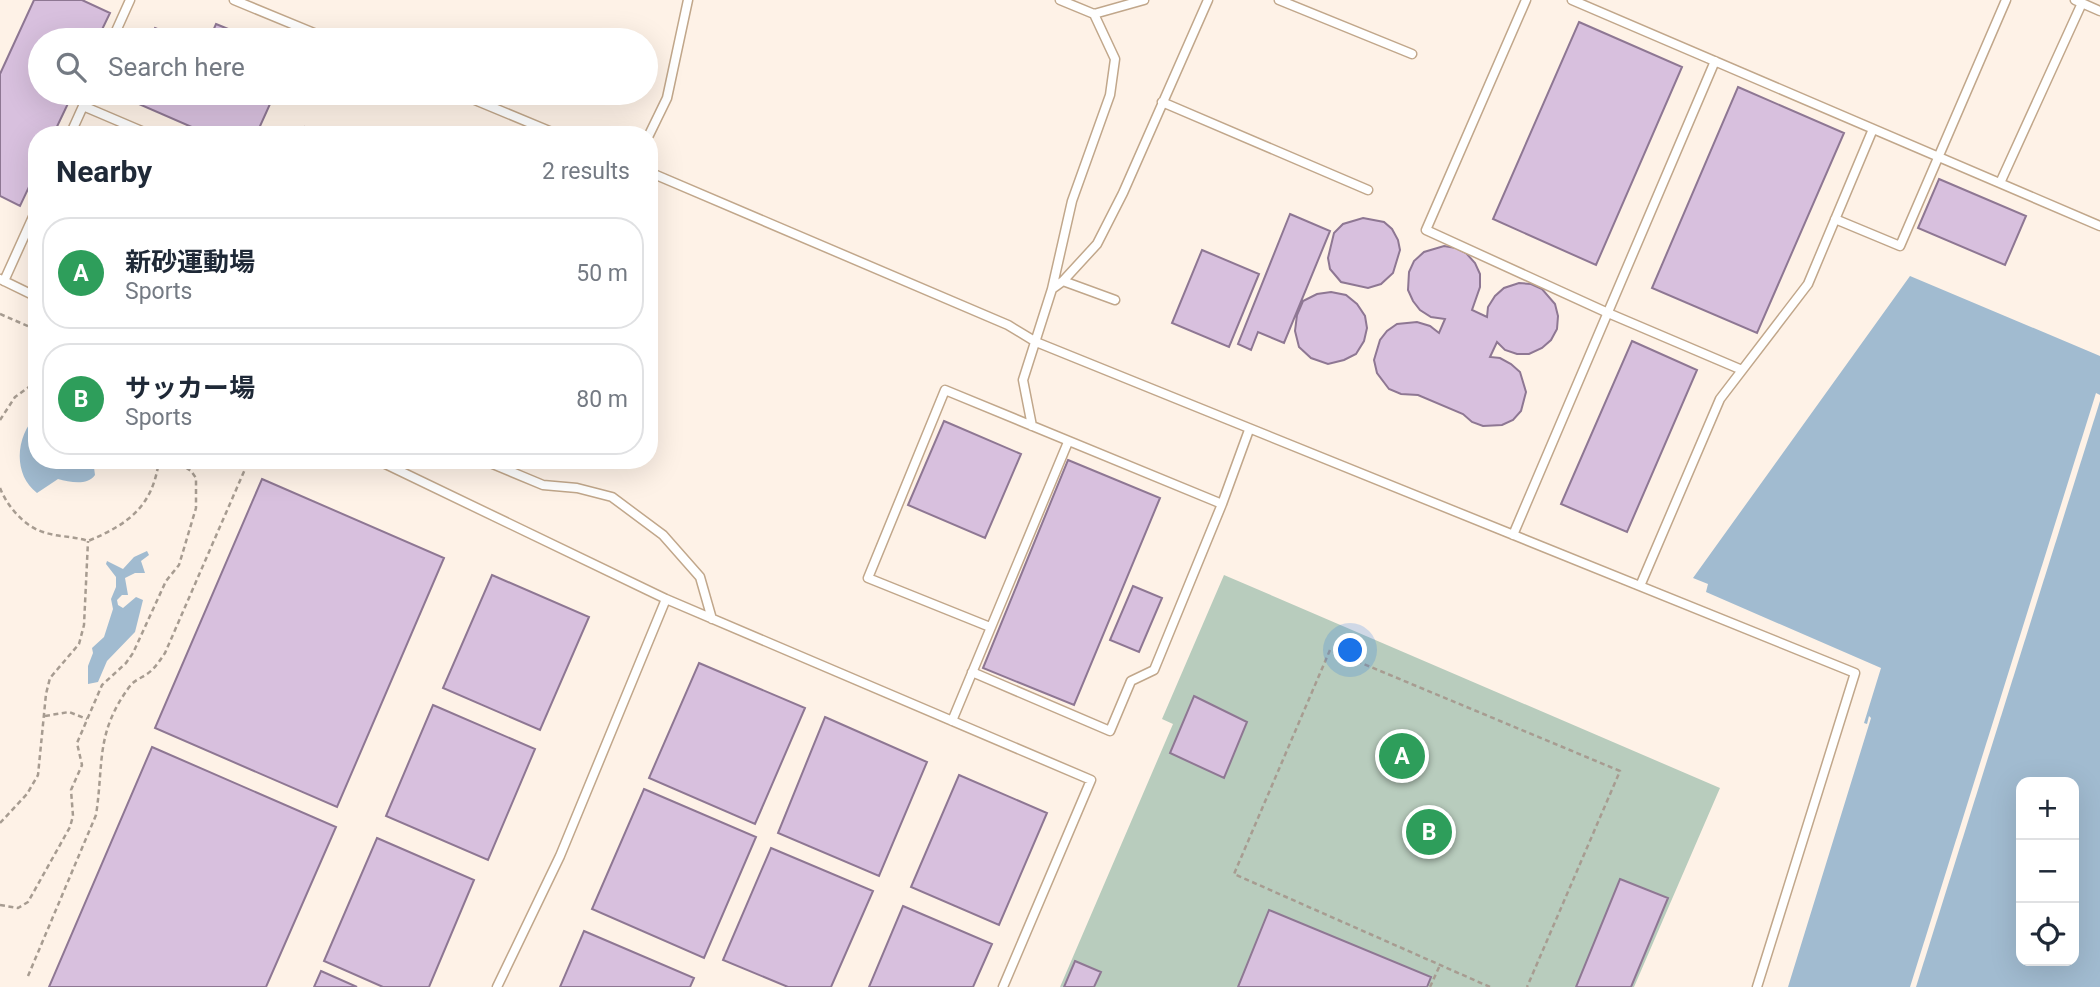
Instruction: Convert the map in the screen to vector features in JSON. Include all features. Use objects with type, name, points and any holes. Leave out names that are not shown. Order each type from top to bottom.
[{"type":"lane","points":[[117,28],[130,0]]},
{"type":"lane","points":[[233,0],[302,28]]},
{"type":"lane","points":[[654,126],[667,99],[688,0]]},
{"type":"lane","points":[[1060,0],[1094,14],[1144,0]]},
{"type":"lane","points":[[1052,289],[1063,281],[1097,244],[1123,194],[1208,0]]},
{"type":"lane","points":[[1279,0],[1412,54]]},
{"type":"lane","points":[[1526,0],[1426,230],[1608,313],[1742,370]]},
{"type":"lane","points":[[1573,0],[2100,226]]},
{"type":"lane","points":[[1835,219],[1900,246],[2006,0]]},
{"type":"lane","points":[[2000,183],[2078,1],[2100,11]]},
{"type":"lane","points":[[1032,426],[1023,380],[1052,289],[1072,201],[1110,95],[1115,59],[1094,14]]},
{"type":"lane","points":[[1513,535],[1715,61]]},
{"type":"lane","points":[[1162,102],[1368,190]]},
{"type":"lane","points":[[487,105],[537,126]]},
{"type":"lane","points":[[74,126],[83,106],[130,126]]},
{"type":"lane","points":[[1640,586],[1720,399],[1808,284],[1873,128]]},
{"type":"lane","points":[[658,176],[1008,325],[1036,342],[1855,673],[1757,987]]},
{"type":"lane","points":[[28,227],[2,280],[28,293]]},
{"type":"lane","points":[[1063,281],[1115,300]]},
{"type":"lane","points":[[990,627],[868,578],[945,390],[1222,504]]},
{"type":"lane","points":[[972,673],[1110,731],[1131,681],[1154,670],[1250,429]]},
{"type":"lane","points":[[952,721],[1068,442]]},
{"type":"lane","points":[[396,469],[666,599],[1091,780],[1003,987]]},
{"type":"lane","points":[[505,469],[543,485],[577,488],[612,497],[663,536],[700,577],[712,619]]},
{"type":"lane","points":[[497,987],[559,856],[666,599]]},
{"type":"path","points":[[0,314],[28,326]]},
{"type":"path","points":[[0,420],[15,397],[28,388]]},
{"type":"path","points":[[0,488],[5,500],[23,521],[42,532],[88,541],[125,523],[144,503],[156,479],[158,469]]},
{"type":"path","points":[[0,905],[18,908],[29,902],[70,827],[73,816],[71,790],[82,765],[77,743],[102,685],[127,663],[166,581],[179,565],[196,508],[198,491],[196,478],[188,469]]},
{"type":"path","points":[[28,976],[96,816],[100,788],[100,754],[106,729],[132,682],[150,672],[165,653],[245,469]]},
{"type":"path","points":[[0,823],[27,794],[38,775],[50,678],[79,644],[84,625],[88,541]]},
{"type":"path","points":[[1490,987],[1234,874],[1330,650],[1620,771],[1527,987]]},
{"type":"path","points":[[45,716],[69,712],[87,719]]},
{"type":"path","points":[[1430,987],[1440,965]]},
{"type":"green space","points":[[1224,575],[1720,788],[1634,987],[1060,987],[1173,724],[1162,719]]},
{"type":"water","points":[[1910,276],[2100,356],[2100,987],[1788,987],[1871,718],[1869,716],[1867,724],[1864,723],[1881,668],[1706,592],[1708,584],[1693,578]]},
{"type":"water","points":[[28,427],[28,469],[94,469],[95,475],[88,481],[58,479],[37,493],[23,476],[20,465],[21,443]]},
{"type":"water","points":[[147,551],[149,555],[141,561],[145,573],[135,573],[125,578],[128,595],[122,595],[117,600],[118,605],[123,608],[136,597],[143,600],[135,632],[107,661],[98,682],[88,684],[92,648],[104,637],[113,609],[111,599],[116,587],[116,577],[106,564],[107,561],[123,569],[134,557]]},
{"type":"pier","points":[[2096,393],[2100,395],[2100,401],[1916,987],[1910,987]]},
{"type":"building","points":[[34,0],[82,0],[110,13],[103,28],[28,28],[28,105],[67,105],[57,126],[28,126],[28,189],[20,206],[0,196],[0,74]]},
{"type":"building","points":[[1579,22],[1682,67],[1596,265],[1493,219]]},
{"type":"building","points":[[1738,87],[1844,133],[1757,333],[1652,288]]},
{"type":"building","points":[[141,105],[270,105],[260,126],[189,126]]},
{"type":"building","points":[[1939,179],[2026,216],[2005,265],[1918,228]]},
{"type":"building","points":[[1290,214],[1330,231],[1284,343],[1258,332],[1251,350],[1238,344]]},
{"type":"building","points":[[1363,218],[1384,222],[1392,229],[1400,250],[1393,273],[1381,284],[1368,288],[1341,282],[1330,269],[1328,258],[1334,233],[1343,224]]},
{"type":"building","points":[[1444,246],[1466,253],[1480,274],[1480,287],[1472,310],[1487,317],[1488,307],[1495,296],[1504,288],[1519,283],[1542,289],[1555,304],[1557,329],[1551,340],[1542,348],[1529,354],[1517,354],[1505,350],[1497,342],[1490,357],[1500,358],[1520,372],[1526,392],[1521,411],[1513,420],[1502,425],[1483,426],[1472,422],[1463,414],[1418,395],[1401,394],[1389,389],[1377,373],[1374,360],[1380,340],[1397,324],[1417,322],[1430,326],[1439,333],[1445,319],[1431,317],[1413,301],[1408,290],[1409,272],[1414,261],[1424,252]]},
{"type":"building","points":[[1202,250],[1259,274],[1229,347],[1172,323]]},
{"type":"building","points":[[1331,292],[1346,295],[1357,304],[1365,316],[1367,328],[1364,341],[1356,354],[1328,364],[1311,358],[1299,347],[1295,331],[1297,315],[1303,301],[1317,294]]},
{"type":"building","points":[[1632,341],[1697,370],[1627,532],[1561,504]]},
{"type":"building","points":[[944,421],[1021,454],[985,538],[908,505]]},
{"type":"building","points":[[1068,460],[1160,498],[1074,705],[983,668]]},
{"type":"building","points":[[262,479],[444,558],[337,807],[155,728]]},
{"type":"building","points":[[492,575],[589,617],[540,730],[443,688]]},
{"type":"building","points":[[1133,586],[1162,598],[1139,652],[1110,640]]},
{"type":"building","points":[[699,663],[805,708],[755,824],[649,778]]},
{"type":"building","points":[[1194,696],[1247,722],[1224,778],[1170,753]]},
{"type":"building","points":[[433,705],[535,749],[488,860],[386,816]]},
{"type":"building","points":[[825,717],[927,762],[879,876],[778,833]]},
{"type":"building","points":[[152,747],[336,827],[266,987],[49,987]]},
{"type":"building","points":[[959,775],[1047,813],[999,925],[911,887]]},
{"type":"building","points":[[644,789],[756,837],[704,958],[592,909]]},
{"type":"building","points":[[377,838],[474,880],[429,987],[383,987],[324,961]]},
{"type":"building","points":[[771,848],[873,891],[831,987],[788,987],[723,960]]},
{"type":"building","points":[[1620,879],[1668,898],[1631,987],[1576,987]]},
{"type":"building","points":[[903,906],[992,944],[973,987],[869,987]]},
{"type":"building","points":[[1269,910],[1431,977],[1427,987],[1238,987]]},
{"type":"building","points":[[584,931],[694,978],[690,987],[560,987]]},
{"type":"building","points":[[1075,961],[1101,972],[1094,987],[1064,987]]},
{"type":"building","points":[[321,971],[357,987],[314,987]]},
{"type":"place","name":"新砂運動場","points":[[1402,756]]},
{"type":"place","name":"サッカー場","points":[[1429,832]]}]
